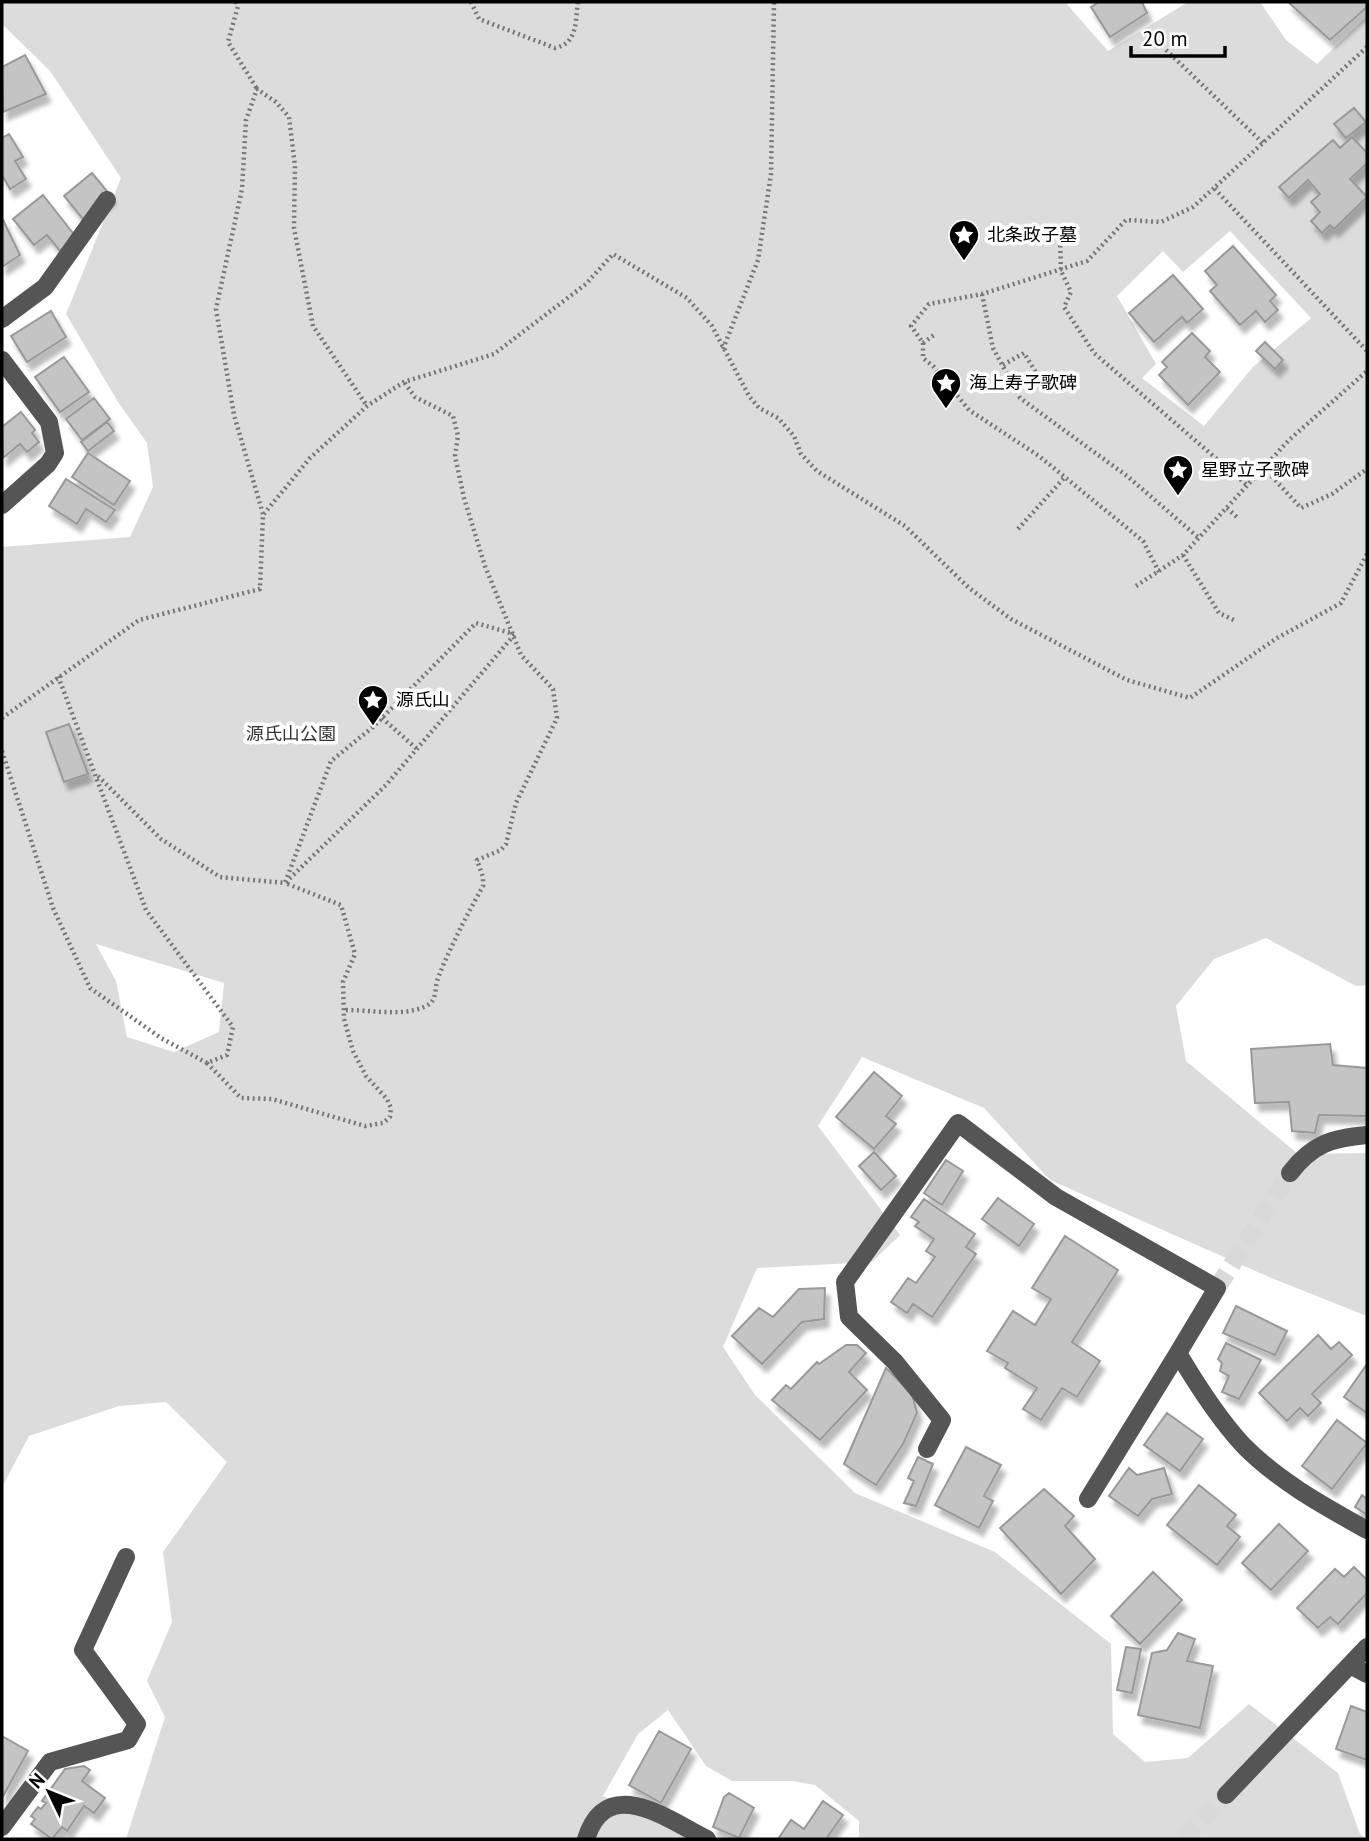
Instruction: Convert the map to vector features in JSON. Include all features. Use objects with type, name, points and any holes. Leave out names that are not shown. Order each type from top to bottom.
[{"type":"street","points":[[2,319],[45,287],[107,201]]},
{"type":"street","points":[[2,360],[49,422],[55,453],[48,464],[2,505]]},
{"type":"street","points":[[927,1449],[942,1420],[895,1362],[849,1317],[845,1282],[958,1123],[1056,1197],[1217,1288],[1088,1499]]},
{"type":"street","points":[[1290,1172],[1303,1156],[1318,1144],[1343,1137],[1367,1135]]},
{"type":"street","points":[[1178,1353],[1199,1389],[1244,1446],[1308,1497],[1367,1530]]},
{"type":"street","points":[[2,1827],[50,1762],[128,1740],[137,1724],[83,1650],[126,1557]]},
{"type":"street","points":[[1226,1795],[1367,1647]]},
{"type":"street","points":[[1350,1665],[1367,1674]]},
{"type":"street","points":[[586,1839],[592,1821],[607,1807],[637,1804],[707,1839]]},
{"type":"path","points":[[236,2],[238,6],[228,41],[257,89],[276,102],[289,117],[295,166],[294,228],[313,326],[367,406]]},
{"type":"path","points":[[471,2],[479,19],[555,48],[565,46],[573,38],[578,2]]},
{"type":"path","points":[[723,350],[758,260],[771,174],[774,2]]},
{"type":"path","points":[[1159,572],[1143,541],[1039,456],[969,410],[923,358],[923,343],[911,326],[929,304],[982,294],[1087,261],[1126,220],[1161,222],[1193,207],[1367,47]]},
{"type":"path","points":[[1166,50],[1264,144]]},
{"type":"path","points":[[2,718],[139,620],[260,589],[263,515],[234,415],[216,309],[242,189],[246,121],[257,89]]},
{"type":"path","points":[[1214,188],[1367,351]]},
{"type":"path","points":[[1060,240],[1062,271],[1071,292],[1064,307],[1094,353],[1248,486]]},
{"type":"path","points":[[263,515],[310,458],[367,406],[404,382],[494,354],[586,284],[613,254],[687,298],[712,326],[749,396],[760,408],[778,418],[794,436],[802,454],[817,471],[905,526],[969,588],[1012,619],[1127,680],[1190,698],[1278,638],[1341,603],[1367,554]]},
{"type":"path","points":[[982,294],[993,348],[1020,398],[1127,476],[1199,538]]},
{"type":"path","points":[[923,343],[934,335]]},
{"type":"path","points":[[1003,366],[1024,354],[1037,374]]},
{"type":"path","points":[[1136,586],[1183,555],[1289,439],[1367,370]]},
{"type":"path","points":[[346,1010],[414,1010],[429,1004],[436,994],[442,966],[483,886],[484,877],[477,860],[501,850],[506,844],[516,803],[557,718],[553,689],[522,655],[485,565],[464,498],[456,456],[458,436],[453,416],[415,397],[404,382]]},
{"type":"path","points":[[1264,468],[1301,508],[1332,494],[1367,469]]},
{"type":"path","points":[[1018,529],[1064,478]]},
{"type":"path","points":[[1227,508],[1240,519]]},
{"type":"path","points":[[1183,555],[1219,613],[1236,621]]},
{"type":"path","points":[[285,883],[331,761],[382,718],[475,623],[515,634]]},
{"type":"path","points":[[285,883],[386,785],[515,634]]},
{"type":"path","points":[[58,676],[146,910],[233,1027],[227,1055],[207,1063]]},
{"type":"path","points":[[382,718],[417,749]]},
{"type":"path","points":[[2,751],[53,908],[90,988],[162,1038],[207,1063],[241,1098],[272,1099],[365,1126],[383,1123],[390,1116],[391,1108],[387,1099],[366,1076],[353,1051],[344,1019],[343,982],[355,954],[341,905],[285,883],[220,877],[161,839],[96,774]]},
{"type":"green space","name":"源氏山公園","points":[[2,2],[1065,2],[1108,51],[1188,2],[1260,2],[1286,40],[1317,64],[1367,16],[1367,985],[1356,986],[1266,938],[1214,959],[1176,1006],[1186,1061],[1298,1154],[1367,1153],[1367,1316],[1269,1277],[1050,1180],[984,1108],[862,1057],[818,1126],[900,1235],[872,1262],[757,1268],[723,1347],[755,1395],[855,1493],[995,1552],[1111,1644],[1113,1734],[1145,1762],[1188,1758],[1249,1704],[1338,1773],[1360,1834],[1366,1839],[859,1839],[859,1821],[815,1785],[792,1781],[732,1781],[706,1766],[668,1710],[638,1734],[603,1796],[695,1839],[126,1839],[165,1717],[147,1681],[172,1622],[163,1552],[227,1462],[166,1402],[119,1406],[29,1436],[2,1487],[2,547],[130,537],[153,487],[147,443],[118,402],[66,314],[121,178],[50,71],[2,24]],"holes":[[[1230,231],[1311,318],[1253,367],[1204,426],[1142,378],[1156,364],[1117,296],[1163,251],[1183,272]],[[96,944],[224,983],[219,1032],[174,1052],[127,1037],[116,981]]]},
{"type":"building","points":[[1099,2],[1142,2],[1147,13],[1110,37],[1091,7]]},
{"type":"building","points":[[1288,2],[1367,2],[1367,7],[1330,40]]},
{"type":"building","points":[[25,55],[46,94],[3,112],[2,67]]},
{"type":"building","points":[[1354,108],[1366,122],[1346,138],[1334,124]]},
{"type":"building","points":[[9,134],[23,157],[15,161],[26,179],[10,189],[2,175],[2,138]]},
{"type":"building","points":[[1352,137],[1367,153],[1367,163],[1350,179],[1367,197],[1334,229],[1330,225],[1322,233],[1311,221],[1320,212],[1311,202],[1320,194],[1308,180],[1289,198],[1279,187],[1333,140],[1340,148]]},
{"type":"building","points":[[92,173],[111,196],[83,219],[64,196]]},
{"type":"building","points":[[43,195],[76,237],[60,251],[47,235],[34,245],[13,219]]},
{"type":"building","points":[[2,218],[20,255],[2,267]]},
{"type":"building","points":[[1233,246],[1276,295],[1270,301],[1278,310],[1265,322],[1256,311],[1240,325],[1210,291],[1217,285],[1205,271]]},
{"type":"building","points":[[1173,275],[1203,309],[1187,323],[1182,317],[1154,342],[1129,313]]},
{"type":"building","points":[[51,311],[66,337],[27,362],[11,336]]},
{"type":"building","points":[[1192,333],[1210,351],[1205,357],[1220,372],[1188,405],[1159,375],[1167,367],[1162,362]]},
{"type":"building","points":[[1265,342],[1283,360],[1275,369],[1256,351]]},
{"type":"building","points":[[64,357],[89,392],[60,412],[35,377]]},
{"type":"building","points":[[94,398],[110,419],[82,440],[66,419]]},
{"type":"building","points":[[21,412],[35,430],[32,433],[39,442],[27,452],[20,444],[3,458],[2,427]]},
{"type":"building","points":[[107,422],[114,431],[88,451],[81,442]]},
{"type":"building","points":[[88,453],[130,481],[114,505],[72,477]]},
{"type":"building","points":[[66,479],[115,510],[106,522],[86,509],[77,524],[49,506]]},
{"type":"building","points":[[69,724],[88,774],[64,782],[46,732]]},
{"type":"building","points":[[1330,1044],[1333,1065],[1367,1068],[1367,1116],[1319,1115],[1315,1133],[1292,1131],[1289,1102],[1255,1103],[1251,1049]]},
{"type":"building","points":[[874,1072],[902,1096],[886,1116],[896,1124],[874,1149],[836,1117]]},
{"type":"building","points":[[874,1152],[896,1176],[881,1190],[859,1166]]},
{"type":"building","points":[[946,1160],[963,1171],[942,1205],[924,1193]]},
{"type":"building","points":[[998,1198],[1034,1224],[1019,1246],[982,1219]]},
{"type":"building","points":[[924,1199],[975,1234],[966,1247],[976,1254],[932,1317],[913,1304],[907,1313],[891,1302],[908,1278],[916,1283],[935,1257],[926,1251],[934,1239],[915,1226],[919,1222],[911,1217]]},
{"type":"building","points":[[1065,1236],[1118,1270],[1072,1342],[1100,1361],[1077,1397],[1062,1388],[1041,1420],[1023,1409],[1037,1388],[1005,1368],[1008,1363],[987,1351],[1013,1311],[1035,1325],[1051,1299],[1032,1288]]},
{"type":"building","points":[[825,1288],[824,1319],[802,1322],[762,1364],[732,1336],[759,1308],[773,1317],[799,1289]]},
{"type":"building","points":[[1236,1306],[1287,1331],[1275,1355],[1223,1333]]},
{"type":"building","points":[[1318,1335],[1331,1349],[1339,1342],[1352,1355],[1312,1394],[1321,1403],[1308,1416],[1300,1408],[1287,1421],[1259,1393]]},
{"type":"building","points":[[1226,1343],[1261,1360],[1239,1399],[1222,1392],[1229,1376],[1220,1371],[1222,1363],[1218,1359]]},
{"type":"building","points":[[846,1345],[857,1345],[866,1353],[849,1372],[867,1390],[820,1440],[772,1400],[786,1385],[791,1389],[817,1362],[819,1364]]},
{"type":"building","points":[[1367,1364],[1367,1413],[1344,1397]]},
{"type":"building","points":[[886,1368],[912,1394],[917,1413],[903,1444],[876,1485],[844,1464]]},
{"type":"building","points":[[1167,1413],[1203,1439],[1180,1471],[1144,1445]]},
{"type":"building","points":[[1337,1420],[1367,1443],[1332,1489],[1302,1466]]},
{"type":"building","points":[[966,1447],[1001,1465],[984,1496],[993,1501],[979,1528],[935,1505]]},
{"type":"building","points":[[918,1457],[933,1464],[916,1506],[904,1503],[914,1481],[908,1478]]},
{"type":"building","points":[[1129,1468],[1137,1475],[1164,1468],[1172,1494],[1152,1499],[1138,1516],[1109,1496]]},
{"type":"building","points":[[1199,1485],[1236,1515],[1227,1526],[1240,1537],[1217,1565],[1167,1525]]},
{"type":"building","points":[[1044,1489],[1074,1516],[1065,1526],[1095,1559],[1061,1594],[1000,1528]]},
{"type":"building","points":[[1362,1495],[1367,1499],[1367,1515],[1355,1507]]},
{"type":"building","points":[[1279,1524],[1308,1551],[1271,1590],[1242,1563]]},
{"type":"building","points":[[1354,1567],[1367,1580],[1367,1593],[1338,1624],[1330,1617],[1318,1628],[1297,1608],[1335,1569],[1344,1577]]},
{"type":"building","points":[[1153,1572],[1182,1600],[1140,1644],[1111,1616]]},
{"type":"building","points":[[1178,1633],[1195,1639],[1187,1661],[1213,1666],[1200,1728],[1138,1715],[1152,1653],[1167,1650]]},
{"type":"building","points":[[1126,1647],[1141,1649],[1132,1693],[1117,1690]]},
{"type":"building","points":[[1351,1706],[1367,1712],[1367,1760],[1336,1749]]},
{"type":"building","points":[[659,1731],[691,1749],[661,1803],[629,1785]]},
{"type":"building","points":[[2,1736],[28,1751],[2,1798]]},
{"type":"building","points":[[84,1766],[90,1770],[82,1781],[105,1798],[94,1813],[84,1806],[67,1831],[62,1827],[52,1839],[31,1824],[35,1819],[31,1816],[38,1807],[41,1809],[46,1803],[42,1801],[65,1769]]},
{"type":"building","points":[[729,1793],[754,1808],[739,1838],[713,1827],[724,1797]]},
{"type":"building","points":[[823,1801],[843,1815],[826,1839],[778,1839],[791,1820],[804,1829]]},
{"type":"tunnel","points":[[1217,1288],[1290,1173]]},
{"type":"tunnel","points":[[1183,1839],[1226,1795]]},
{"type":"place","name":"北条政子墓","points":[[964,262]]},
{"type":"place","name":"海上寿子歌碑","points":[[946,410]]},
{"type":"place","name":"星野立子歌碑","points":[[1178,497]]},
{"type":"place","name":"源氏山","points":[[373,727]]}]
